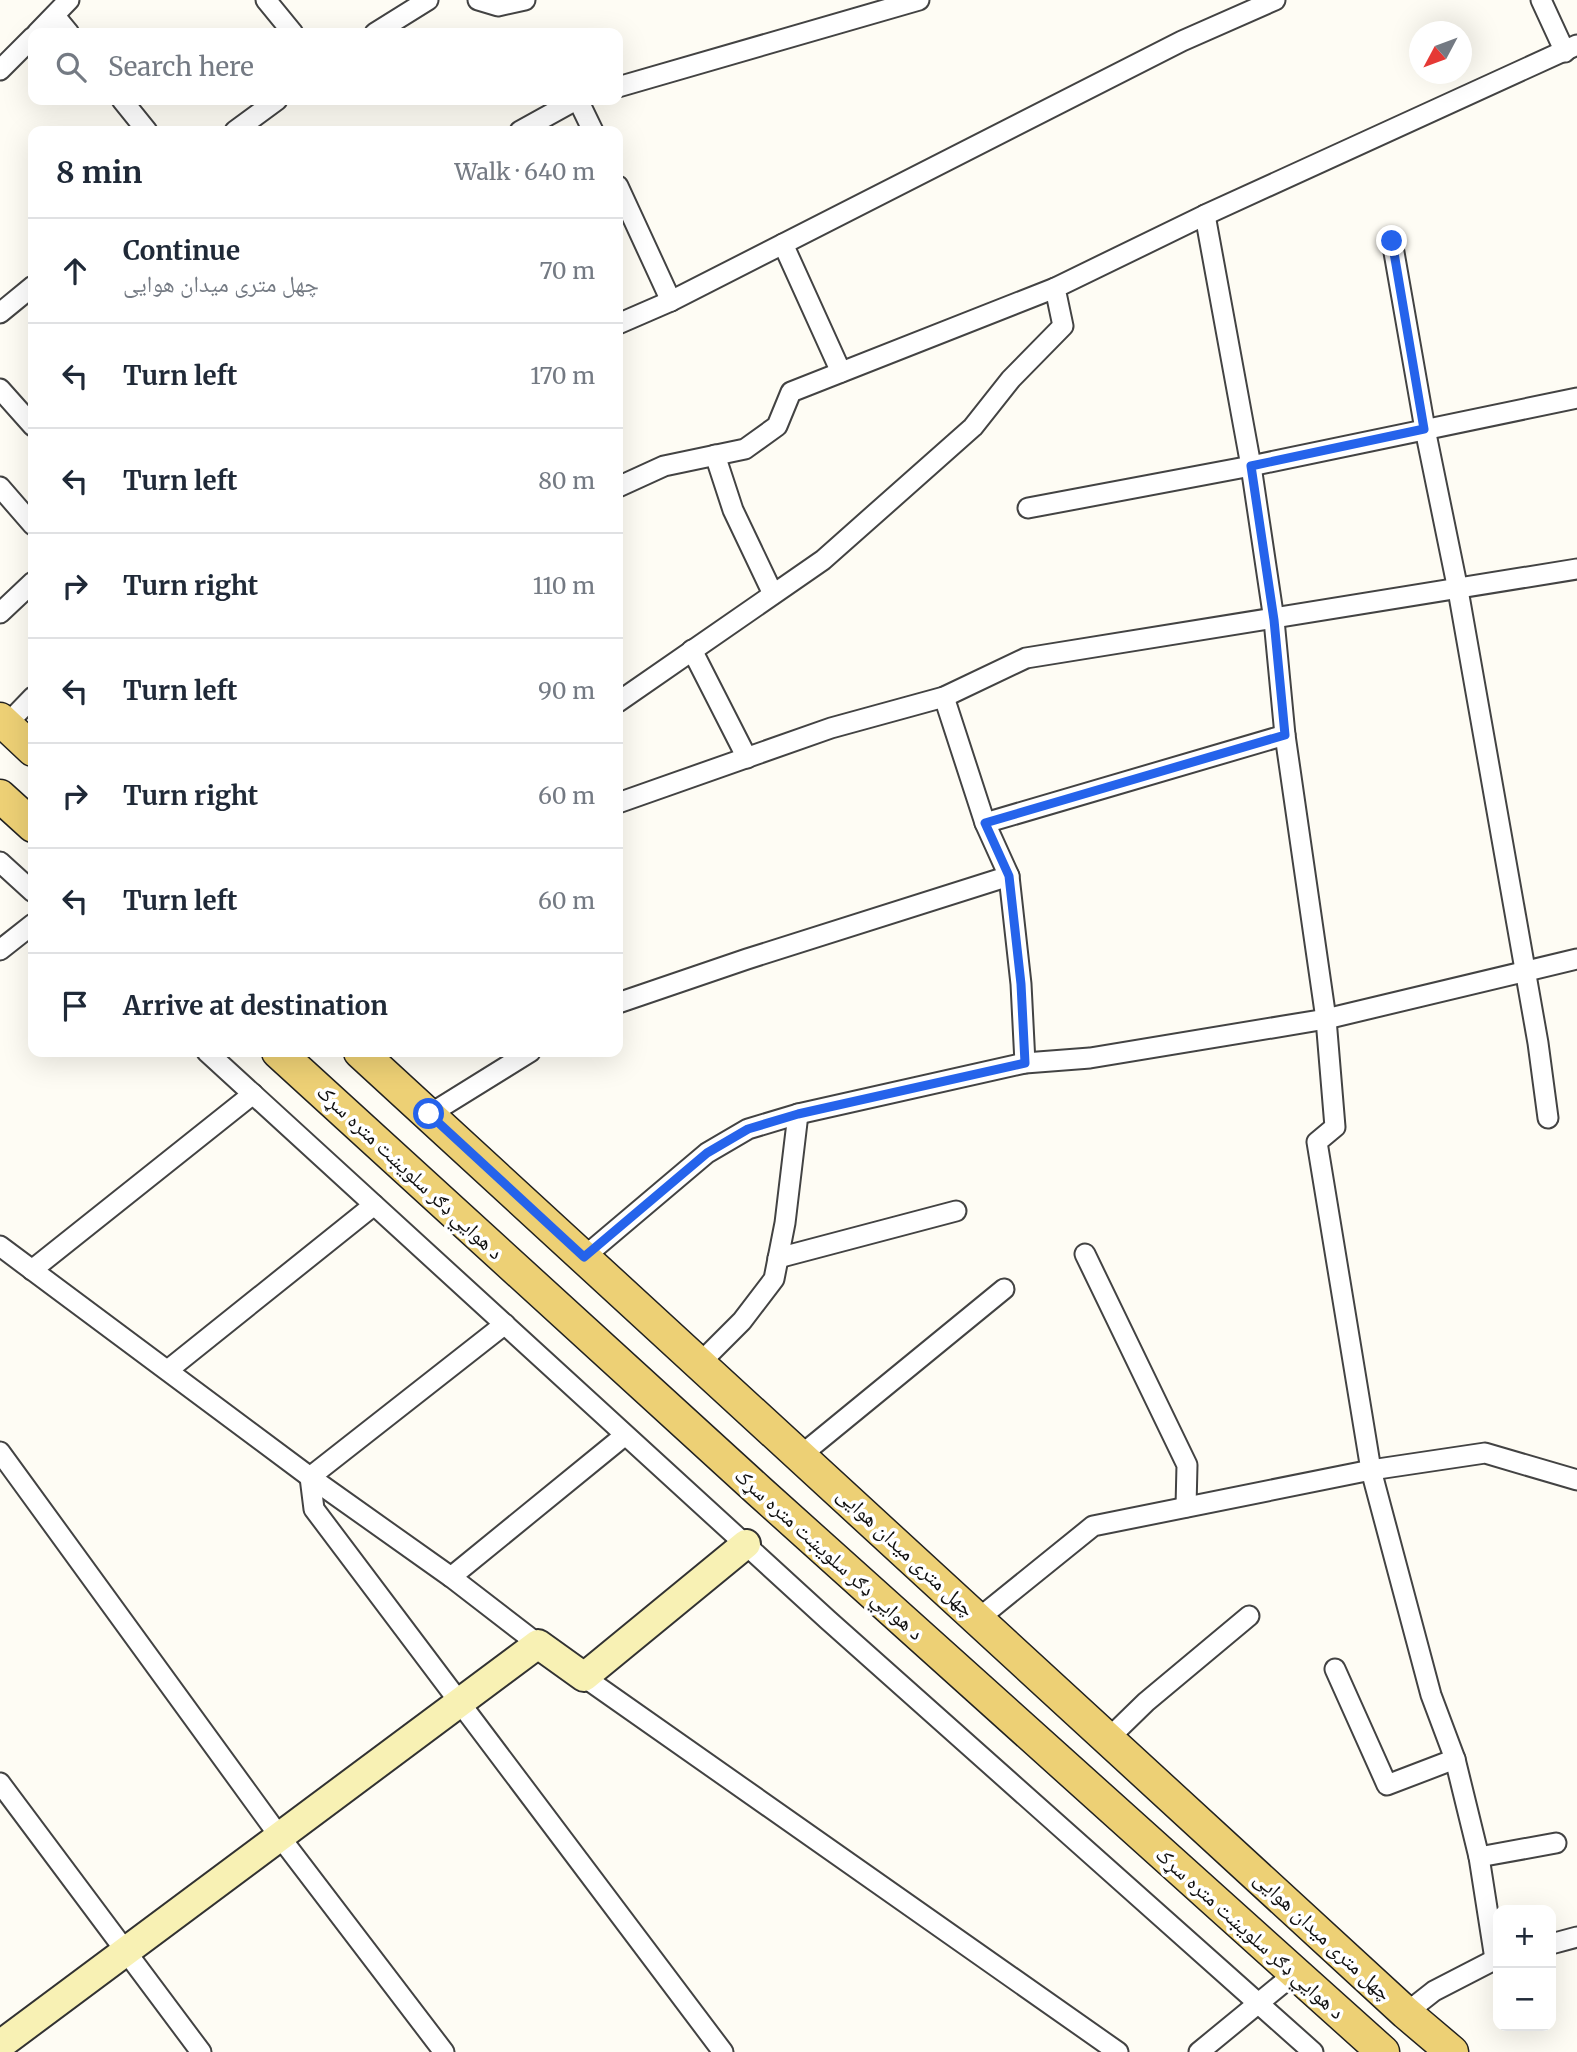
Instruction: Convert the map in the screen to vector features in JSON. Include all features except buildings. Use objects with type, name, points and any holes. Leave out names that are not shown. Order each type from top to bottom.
[{"type":"main road","points":[[3,722],[28,745]]},
{"type":"main road","points":[[0,796],[28,821]]},
{"type":"main road","name":"د هوايي ډګر سلویښت متره سړک","points":[[283,1057],[759,1491],[1383,2052]]},
{"type":"main road","name":"چهل متری میدان هوایی","points":[[366,1057],[1406,2014],[1451,2052]]},
{"type":"street","points":[[42,28],[69,0]]},
{"type":"street","points":[[266,0],[289,28]]},
{"type":"street","points":[[478,0],[498,6],[525,0]]},
{"type":"street","points":[[623,87],[919,0]]},
{"type":"street","points":[[623,322],[671,301],[1182,41],[1275,0]]},
{"type":"street","points":[[623,485],[664,466],[745,449],[777,426],[791,392],[1055,288],[1205,215],[1571,49],[1541,0]]},
{"type":"street","points":[[383,28],[426,1]]},
{"type":"street","points":[[55,16],[65,28]]},
{"type":"street","points":[[0,70],[28,42]]},
{"type":"street","points":[[126,105],[143,126]]},
{"type":"street","points":[[242,126],[270,105]]},
{"type":"street","points":[[529,126],[568,105]]},
{"type":"street","points":[[580,105],[590,126]]},
{"type":"street","points":[[623,197],[671,301]]},
{"type":"street","points":[[1205,215],[1251,466],[1274,620],[1285,735],[1325,1019],[1335,1127],[1317,1142],[1371,1470],[1431,1695],[1455,1759],[1479,1857],[1493,1936]]},
{"type":"street","points":[[1392,241],[1424,429],[1458,590],[1538,1044],[1548,1118]]},
{"type":"street","points":[[783,244],[841,372]]},
{"type":"street","points":[[623,698],[822,560],[973,427],[1011,379],[1063,326],[1055,288]]},
{"type":"street","points":[[0,313],[28,290]]},
{"type":"street","points":[[0,389],[28,420]]},
{"type":"street","points":[[1028,508],[1251,466],[1577,398]]},
{"type":"street","points":[[715,455],[733,510],[773,594]]},
{"type":"street","points":[[0,487],[28,519]]},
{"type":"street","points":[[623,801],[831,728],[944,697],[1026,658],[1577,569]]},
{"type":"street","points":[[0,612],[28,587]]},
{"type":"street","points":[[692,650],[747,758]]},
{"type":"street","points":[[944,697],[985,823],[1009,876],[1021,984],[1025,1063]]},
{"type":"street","points":[[3,722],[28,701]]},
{"type":"street","points":[[985,823],[1285,735]]},
{"type":"street","points":[[0,862],[28,887]]},
{"type":"street","points":[[623,1001],[1009,876]]},
{"type":"street","points":[[0,950],[28,928]]},
{"type":"street","points":[[584,1257],[707,1153],[748,1129],[798,1114],[1025,1063],[1090,1058],[1325,1019],[1577,959]]},
{"type":"street","points":[[212,1057],[838,1630],[1313,2052]]},
{"type":"street","points":[[429,1114],[522,1057]]},
{"type":"street","points":[[32,1270],[253,1094]]},
{"type":"street","points":[[700,1363],[742,1321],[774,1279],[785,1223],[798,1114]]},
{"type":"street","points":[[168,1370],[374,1205]]},
{"type":"street","points":[[778,1258],[956,1211]]},
{"type":"street","points":[[0,1246],[310,1477],[451,1577],[538,1644],[1118,2052]]},
{"type":"street","points":[[1085,1254],[1187,1465],[1186,1507]]},
{"type":"street","points":[[800,1456],[1004,1289]]},
{"type":"street","points":[[310,1477],[505,1324]]},
{"type":"street","points":[[451,1577],[624,1436]]},
{"type":"street","points":[[0,1452],[280,1837],[444,2052]]},
{"type":"street","points":[[978,1619],[1093,1526],[1371,1470],[1485,1453],[1577,1480]]},
{"type":"street","points":[[310,1477],[314,1509],[723,2052]]},
{"type":"street","points":[[584,1677],[746,1544]]},
{"type":"street","points":[[1108,1739],[1146,1702],[1249,1616]]},
{"type":"street","points":[[0,2045],[538,1644]]},
{"type":"street","points":[[1335,1669],[1387,1785],[1455,1759]]},
{"type":"street","points":[[0,1783],[201,2052]]},
{"type":"street","points":[[1479,1857],[1556,1843]]},
{"type":"street","points":[[1556,1943],[1577,1937]]},
{"type":"street","points":[[1406,2014],[1434,1991],[1493,1961]]},
{"type":"street","points":[[1199,2052],[1294,1974]]},
{"type":"route","points":[[429,1114],[584,1257],[707,1153],[748,1129],[798,1114],[1025,1063],[1021,984],[1009,876],[985,823],[1285,735],[1274,620],[1251,466],[1424,429],[1392,241]]}]
